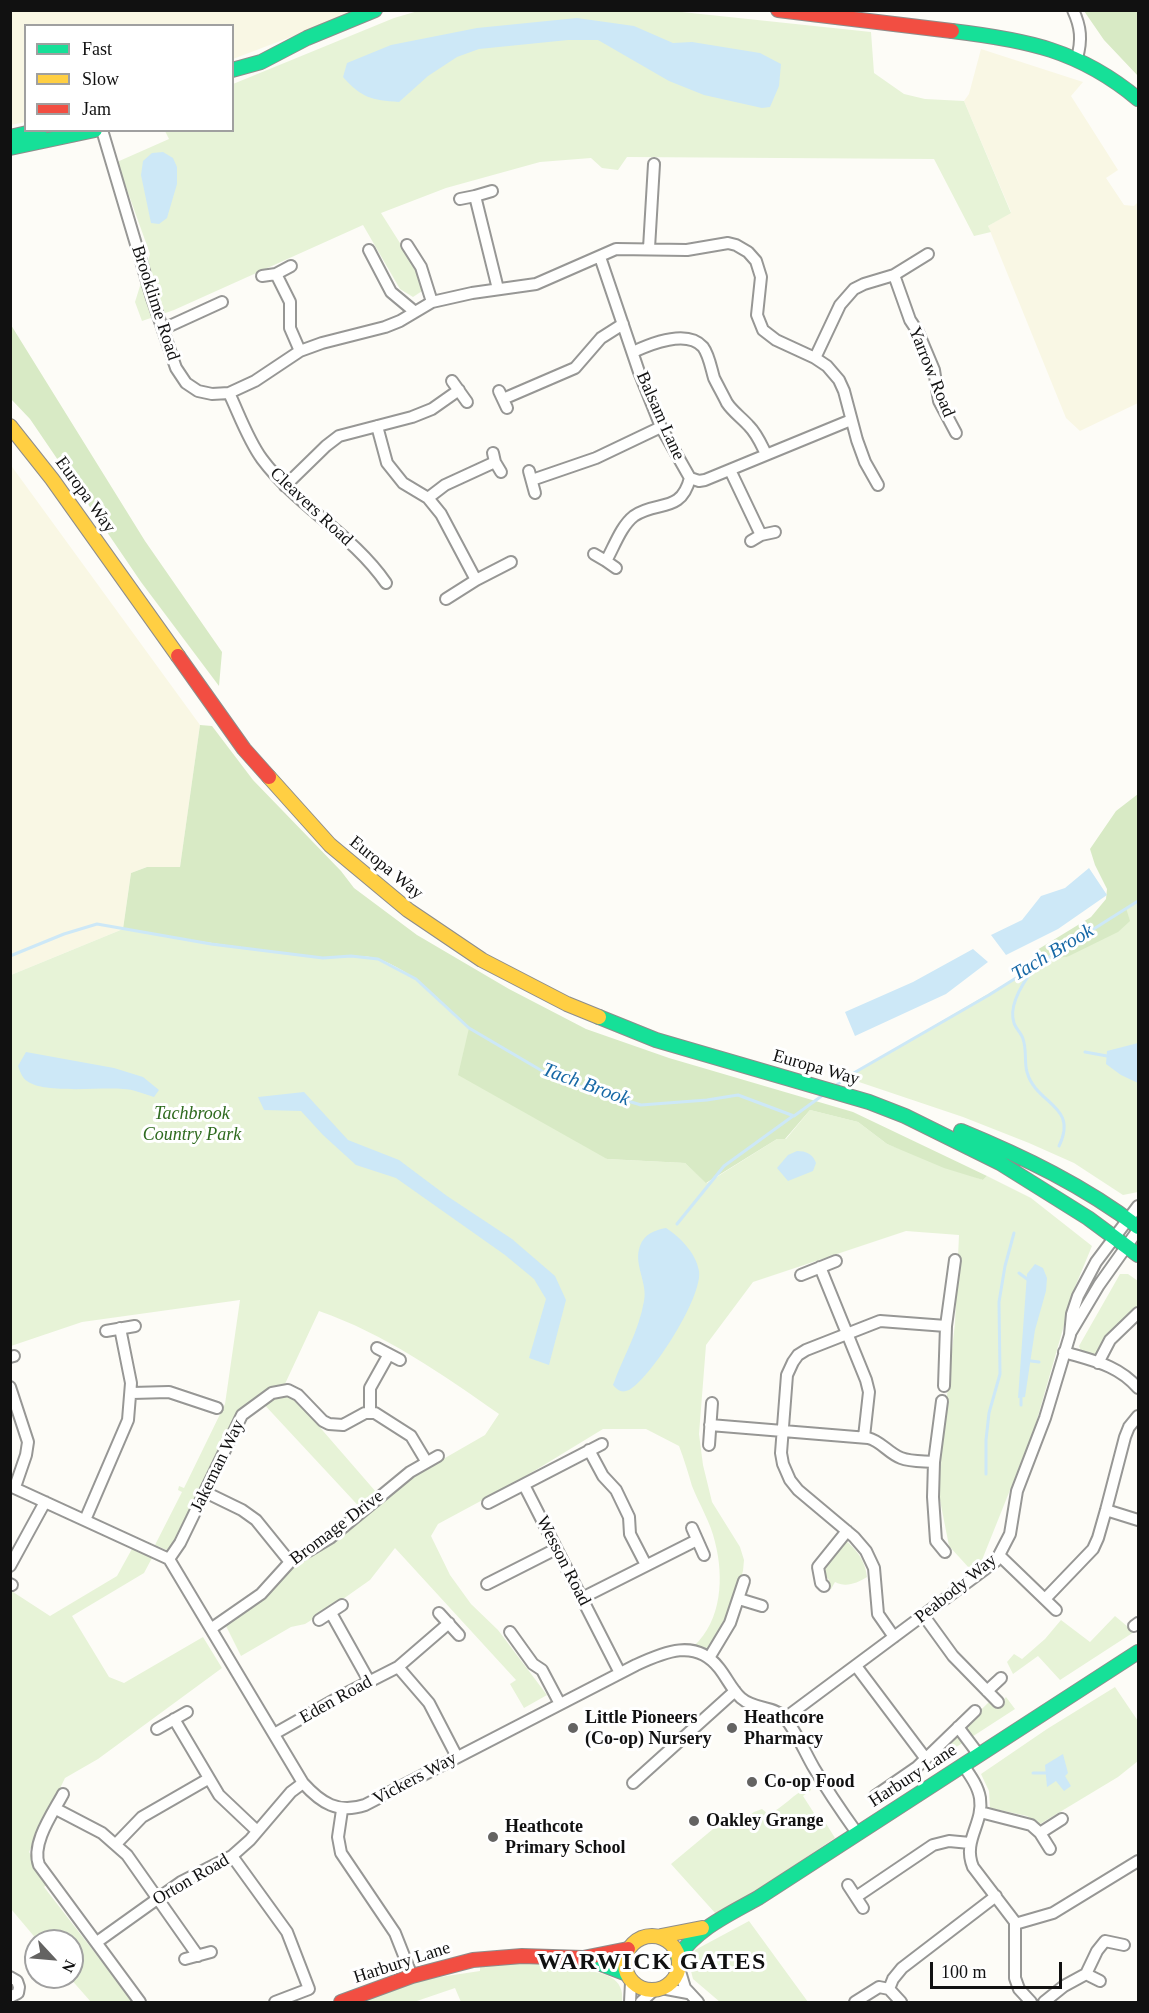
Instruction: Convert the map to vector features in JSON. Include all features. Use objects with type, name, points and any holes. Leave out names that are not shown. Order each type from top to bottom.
[{"type":"main road","points":[[234,75],[307,38],[375,10]]},
{"type":"main road","points":[[778,10],[1031,42],[1077,58],[1113,78],[1138,99]]},
{"type":"main road","points":[[234,69],[261,62]]},
{"type":"main road","points":[[10,137],[31,132]]},
{"type":"main road","points":[[10,148],[86,132]]},
{"type":"main road","name":"Europa Way","points":[[10,426],[59,489],[244,749],[316,831],[369,879],[451,941],[482,960],[567,1004],[656,1040],[844,1095],[905,1116],[950,1127],[1025,1157],[1096,1196],[1131,1235]]},
{"type":"main road","name":"Europa Way","points":[[905,1116],[1000,1163],[1131,1235]]},
{"type":"main road","name":"Harbury Lane","points":[[661,1936],[706,1927],[758,1898],[1138,1652]]},
{"type":"main road","name":"Harbury Lane","points":[[679,1963],[690,1941],[706,1927]]},
{"type":"main road","points":[[645,1936],[661,1936],[673,1945],[679,1963],[672,1981],[657,1990],[641,1988],[629,1978],[624,1964],[628,1949],[634,1942],[645,1936]]},
{"type":"main road","name":"Harbury Lane","points":[[340,2002],[412,1976],[473,1960],[507,1956],[583,1958],[628,1949]]},
{"type":"main road","name":"Harbury Lane","points":[[583,1958],[629,1978]]},
{"type":"street","points":[[1073,10],[1080,26],[1081,39],[1077,58]]},
{"type":"street","name":"Brooklime Road","points":[[103,132],[176,368],[186,383],[198,391],[212,394],[229,393],[255,381],[300,351],[385,327],[432,302],[447,302],[498,289],[536,284],[616,249],[687,250],[728,243],[748,252],[756,261],[761,277],[757,315],[763,330],[776,340],[827,366],[838,380],[844,391],[865,462],[878,485]]},
{"type":"street","points":[[649,248],[654,164]]},
{"type":"street","points":[[460,199],[492,191]]},
{"type":"street","points":[[475,196],[498,289]]},
{"type":"street","points":[[407,245],[421,267],[432,302]]},
{"type":"street","points":[[369,250],[391,292],[415,312]]},
{"type":"street","points":[[814,358],[840,304],[848,295],[864,284],[894,275],[928,254]]},
{"type":"street","name":"Balsam Lane","points":[[600,257],[661,427],[690,478],[699,481],[730,470],[851,420]]},
{"type":"street","points":[[262,276],[276,274],[291,267]]},
{"type":"street","points":[[276,274],[290,303],[290,328],[300,351]]},
{"type":"street","name":"Yarrow Road","points":[[894,275],[910,320],[918,332],[934,370],[939,401],[957,433]]},
{"type":"street","points":[[162,329],[222,302]]},
{"type":"street","points":[[503,399],[575,368],[601,338],[623,324]]},
{"type":"street","points":[[633,352],[664,340],[681,339],[699,344],[705,351],[725,399],[736,415],[755,432],[766,454]]},
{"type":"street","points":[[285,486],[339,436],[412,417],[432,409],[456,386],[467,402]]},
{"type":"street","name":"Cleavers Road","points":[[229,393],[261,458],[285,486],[375,567],[386,582]]},
{"type":"street","points":[[377,426],[387,463],[403,483],[428,498],[441,514],[476,580]]},
{"type":"street","points":[[535,493],[531,475],[596,458],[661,427]]},
{"type":"street","points":[[428,498],[445,485],[497,463]]},
{"type":"street","points":[[730,470],[761,535]]},
{"type":"street","points":[[606,561],[632,518],[648,509],[675,502],[685,492],[690,478]]},
{"type":"street","points":[[751,541],[761,535],[775,532]]},
{"type":"street","points":[[594,554],[616,568]]},
{"type":"street","points":[[446,599],[512,561]]},
{"type":"street","name":"Peabody Way","points":[[785,1718],[924,1616],[1000,1556],[1010,1533],[1017,1491],[1045,1418],[1070,1335],[1131,1235],[1138,1206]]},
{"type":"street","name":"Peabody Way","points":[[1070,1335],[1072,1314],[1084,1282],[1095,1263],[1131,1235]]},
{"type":"street","points":[[944,1386],[946,1326],[955,1260]]},
{"type":"street","points":[[801,1275],[836,1261]]},
{"type":"street","points":[[820,1267],[866,1380],[869,1392],[864,1437]]},
{"type":"street","points":[[1098,1363],[1110,1340],[1138,1313]]},
{"type":"street","points":[[894,1637],[876,1610],[874,1568],[866,1551],[847,1531],[798,1490],[790,1480],[783,1464],[781,1453],[787,1375],[798,1355],[806,1350],[874,1322],[946,1326]]},
{"type":"street","points":[[106,1331],[135,1326]]},
{"type":"street","points":[[85,1520],[129,1420],[132,1393],[120,1328]]},
{"type":"street","points":[[377,1348],[400,1360]]},
{"type":"street","points":[[1064,1352],[1114,1368],[1128,1376],[1138,1388]]},
{"type":"street","points":[[389,1354],[370,1388],[370,1412],[406,1431],[417,1443],[426,1461]]},
{"type":"street","points":[[11,1389],[28,1442],[27,1455],[13,1486],[169,1559],[303,1783],[318,1797],[342,1810],[338,1837],[341,1853],[395,1933],[412,1976]]},
{"type":"street","name":"Jakeman Way","points":[[169,1559],[180,1544],[242,1415],[272,1393],[283,1390],[293,1392],[329,1424],[343,1425],[370,1412]]},
{"type":"street","points":[[132,1393],[169,1392],[217,1408]]},
{"type":"street","points":[[942,1401],[934,1462],[933,1497],[936,1541],[945,1552]]},
{"type":"street","points":[[709,1445],[712,1403]]},
{"type":"street","points":[[1045,1599],[1093,1549],[1125,1437],[1129,1427],[1138,1416]]},
{"type":"street","points":[[710,1425],[864,1437],[876,1440],[904,1460],[934,1462]]},
{"type":"street","points":[[488,1503],[602,1444]]},
{"type":"street","points":[[590,1450],[603,1476],[612,1484],[629,1517],[630,1534],[646,1565]]},
{"type":"street","name":"Bromage Drive","points":[[212,1629],[261,1594],[290,1562],[330,1538],[401,1479],[426,1461],[438,1456]]},
{"type":"street","name":"Wesson Road","points":[[524,1485],[620,1673]]},
{"type":"street","points":[[205,1492],[242,1510],[256,1520],[290,1562]]},
{"type":"street","points":[[10,1566],[45,1502]]},
{"type":"street","points":[[1106,1510],[1138,1520]]},
{"type":"street","points":[[692,1528],[704,1555]]},
{"type":"street","points":[[824,1586],[821,1583],[818,1567],[847,1531]]},
{"type":"street","points":[[582,1598],[697,1540]]},
{"type":"street","points":[[487,1584],[556,1549]]},
{"type":"street","points":[[1000,1556],[1056,1610]]},
{"type":"street","points":[[744,1581],[730,1623],[709,1658],[735,1691],[750,1704],[774,1711],[785,1718],[815,1770],[857,1833]]},
{"type":"street","points":[[739,1599],[762,1606]]},
{"type":"street","points":[[319,1620],[342,1605]]},
{"type":"street","points":[[331,1613],[369,1681]]},
{"type":"street","points":[[439,1613],[459,1635]]},
{"type":"street","points":[[924,1616],[953,1656],[998,1702]]},
{"type":"street","name":"Eden Road","points":[[274,1734],[398,1667],[448,1623]]},
{"type":"street","points":[[510,1632],[533,1664],[542,1670],[560,1704]]},
{"type":"street","name":"Vickers Way","points":[[342,1810],[365,1805],[663,1652],[674,1650],[697,1652],[709,1658]]},
{"type":"street","points":[[855,1666],[926,1759]]},
{"type":"street","points":[[398,1667],[429,1703],[457,1757]]},
{"type":"street","points":[[987,1691],[1000,1678]]},
{"type":"street","points":[[633,1783],[735,1691]]},
{"type":"street","points":[[875,1796],[926,1759],[975,1711]]},
{"type":"street","points":[[157,1729],[187,1712]]},
{"type":"street","points":[[174,1719],[208,1779],[228,1805],[257,1831]]},
{"type":"street","points":[[958,1727],[979,1755]]},
{"type":"street","points":[[963,1765],[979,1792],[980,1812],[969,1851],[974,1867],[1015,1924],[1015,1978],[1019,1989],[1031,2002]]},
{"type":"street","points":[[116,1844],[142,1817],[208,1779]]},
{"type":"street","name":"Orton Road","points":[[97,1942],[182,1882],[232,1856],[291,1792],[303,1783]]},
{"type":"street","points":[[63,1794],[39,1846],[37,1858],[39,1865],[140,2002]]},
{"type":"street","points":[[56,1809],[102,1833],[127,1855],[198,1956]]},
{"type":"street","points":[[980,1812],[1026,1822],[1040,1833],[1050,1849]]},
{"type":"street","points":[[1040,1833],[1062,1819]]},
{"type":"street","points":[[856,1897],[933,1845],[949,1841],[970,1844]]},
{"type":"street","points":[[232,1856],[288,1932],[309,1989],[275,2002]]},
{"type":"street","points":[[1015,1924],[1053,1913],[1138,1861]]},
{"type":"street","points":[[848,1885],[863,1908]]},
{"type":"street","points":[[889,1989],[893,1979],[902,1968],[996,1896]]},
{"type":"street","points":[[1044,2002],[1064,1986],[1086,1974],[1105,1941],[1124,1945]]},
{"type":"street","points":[[186,1959],[211,1952]]},
{"type":"street","points":[[679,1963],[688,1993],[698,2002]]},
{"type":"street","points":[[1086,1974],[1100,1981]]},
{"type":"street","points":[[10,1977],[17,1981],[19,1987],[18,1993],[10,1997]]},
{"type":"street","points":[[629,1978],[630,2002]]},
{"type":"street","points":[[855,2002],[875,1988],[884,1987],[889,1989],[901,2002]]},
{"type":"street","points":[[641,2002],[657,1990],[688,1993]]},
{"type":"shaded area","points":[[10,11],[359,11],[234,59],[234,24],[24,24],[24,122],[11,125]]},
{"type":"shaded area","points":[[981,49],[1083,82],[1071,96],[1118,170],[1106,178],[1124,205],[1134,206],[1138,202],[1138,403],[1080,431],[1066,418],[988,226],[1011,212],[964,101],[969,94]]},
{"type":"shaded area","points":[[10,464],[200,725],[180,867],[147,867],[131,873],[123,929],[11,975]]},
{"type":"green space","points":[[663,10],[871,32],[874,73],[904,94],[925,99],[964,101],[1011,213],[988,226],[991,232],[974,236],[934,159],[627,157],[618,170],[602,168],[591,158],[540,162],[446,188],[381,213],[417,270],[422,291],[413,297],[400,289],[363,225],[174,310],[142,321],[135,302],[150,254],[117,162],[169,139],[166,132],[234,132],[234,84],[394,18],[418,11]]},
{"type":"green space","points":[[1084,11],[1138,11],[1138,76],[1104,40]]},
{"type":"green space","points":[[11,325],[145,541],[222,652],[219,686],[141,582],[30,419],[11,399]]},
{"type":"green space","points":[[200,725],[212,726],[253,780],[341,871],[354,888],[417,935],[509,989],[586,1029],[669,1058],[853,1112],[987,1176],[983,1180],[944,1168],[887,1144],[858,1122],[810,1110],[785,1139],[777,1139],[706,1183],[685,1163],[607,1159],[458,1075],[469,1028],[415,979],[391,964],[371,957],[319,957],[123,929],[131,873],[147,867],[180,867]]},
{"type":"green space","points":[[1138,794],[1138,901],[1126,908],[1130,921],[1118,932],[1067,957],[1038,961],[1037,950],[1091,917],[1106,899],[1107,889],[1090,849],[1116,811]]},
{"type":"green space","points":[[1138,901],[1138,1192],[1123,1195],[1074,1163],[963,1117],[859,1082],[852,1074],[1032,968],[1051,959],[1067,957],[1125,908]]},
{"type":"green space","name":"Tachbrook Country Park","points":[[123,929],[211,944],[323,958],[351,956],[378,959],[416,979],[607,1159],[685,1163],[707,1183],[777,1139],[786,1139],[810,1110],[858,1122],[887,1144],[983,1180],[987,1176],[1031,1198],[1092,1246],[1075,1287],[1034,1430],[982,1560],[970,1569],[949,1546],[937,1485],[955,1323],[959,1235],[906,1231],[753,1282],[706,1345],[699,1434],[703,1465],[712,1502],[740,1547],[744,1560],[743,1571],[726,1624],[711,1646],[705,1649],[694,1646],[703,1636],[715,1611],[720,1583],[718,1555],[711,1528],[692,1486],[679,1446],[646,1429],[603,1429],[516,1482],[438,1524],[431,1536],[450,1575],[471,1604],[498,1630],[547,1695],[524,1708],[510,1684],[516,1680],[395,1548],[370,1580],[326,1611],[305,1624],[291,1627],[241,1656],[225,1624],[272,1590],[294,1563],[366,1514],[260,1400],[235,1416],[169,1551],[155,1545],[182,1492],[178,1490],[179,1486],[184,1488],[225,1404],[240,1300],[82,1322],[11,1346],[11,975]],"holes":[[[319,1311],[343,1320],[412,1356],[499,1414],[485,1435],[412,1477],[383,1500],[284,1386]]]},
{"type":"green space","points":[[1120,1274],[1128,1274],[1138,1281],[1138,1311],[1110,1346],[1103,1361],[1081,1351],[1079,1346]]},
{"type":"green space","points":[[844,1539],[860,1556],[867,1577],[847,1585],[835,1582],[831,1589],[826,1586],[829,1580],[822,1571]]},
{"type":"green space","points":[[133,1547],[152,1558],[144,1573],[72,1616],[109,1677],[124,1683],[203,1637],[222,1668],[98,1759],[65,1778],[29,1852],[49,1882],[44,1887],[77,1929],[28,1929],[11,1909],[10,1590],[50,1616],[117,1576]]},
{"type":"green space","points":[[1115,1616],[1134,1632],[1060,1680],[1038,1656],[1013,1674],[1007,1662],[1014,1654],[1022,1659],[1045,1639],[1061,1620],[1090,1642]]},
{"type":"green space","points":[[1115,1687],[1138,1721],[1138,1761],[1118,1777],[1040,1824],[1027,1816],[990,1808],[989,1791],[981,1774],[1047,1729]]},
{"type":"green space","points":[[1006,1697],[1015,1709],[944,1755],[941,1749],[989,1702],[997,1707]]},
{"type":"green space","points":[[810,1787],[811,1790],[803,1796],[821,1824],[825,1822],[835,1838],[738,1903],[716,1914],[671,1864],[725,1819],[734,1828],[754,1812],[762,1809],[768,1814],[773,1812]]},
{"type":"green space","points":[[749,1921],[808,2002],[720,2002],[693,1979],[689,1963],[695,1950]]},
{"type":"green space","points":[[84,1939],[133,2002],[91,2002],[80,1989],[84,1989]]},
{"type":"green space","points":[[518,1962],[582,1966],[584,1970],[606,1975],[617,1982],[620,1987],[622,2002],[461,2002],[455,1988],[414,2002],[356,2002],[420,1980],[480,1971],[480,1965]]},
{"type":"water","points":[[577,18],[634,26],[673,43],[692,42],[760,53],[781,64],[779,86],[770,107],[762,108],[704,95],[669,81],[598,40],[568,40],[479,49],[457,57],[428,76],[399,102],[368,97],[343,77],[347,63],[391,45],[477,28]]},
{"type":"water","points":[[163,152],[173,158],[177,167],[177,184],[167,218],[159,224],[151,223],[141,175],[143,161],[152,153]]},
{"type":"water","points":[[1089,868],[1107,895],[1058,929],[1006,955],[991,935],[1022,920],[1041,896],[1065,888]]},
{"type":"water","points":[[973,949],[988,962],[946,994],[855,1036],[845,1012],[913,982]]},
{"type":"water","points":[[1138,1043],[1138,1083],[1121,1075],[1106,1064],[1107,1051]]},
{"type":"water","points":[[26,1052],[114,1068],[143,1077],[159,1090],[154,1097],[127,1089],[59,1089],[35,1085],[24,1078],[18,1066]]},
{"type":"water","points":[[304,1092],[348,1140],[399,1160],[447,1196],[512,1239],[555,1276],[566,1300],[549,1365],[529,1358],[546,1299],[534,1279],[505,1255],[396,1178],[356,1165],[301,1111],[264,1110],[258,1097]]},
{"type":"water","points":[[797,1151],[809,1154],[816,1163],[813,1171],[788,1181],[777,1168],[788,1155]]},
{"type":"water","points":[[666,1228],[682,1241],[695,1258],[699,1271],[698,1283],[684,1317],[662,1354],[638,1383],[629,1390],[620,1391],[613,1385],[635,1333],[645,1294],[638,1253],[644,1238],[650,1233]]},
{"type":"water","points":[[1035,1264],[1043,1268],[1047,1278],[1046,1291],[1035,1330],[1025,1397],[1018,1398],[1027,1274]]},
{"type":"water","points":[[1063,1754],[1068,1773],[1065,1776],[1071,1786],[1064,1791],[1056,1781],[1047,1787],[1045,1765]]},
{"type":"waterway","name":"Tach Brook","points":[[835,1086],[989,995],[1138,901]]},
{"type":"waterway","name":"Tach Brook","points":[[10,956],[64,934],[97,924],[211,944],[323,958],[351,956],[378,959],[416,979],[469,1028],[549,1075],[575,1085],[641,1105],[738,1095],[794,1116],[823,1095]]},
{"type":"waterway","points":[[1035,967],[1018,993],[1013,1016],[1024,1043],[1026,1068],[1032,1083],[1060,1113],[1064,1122],[1064,1132],[1059,1146]]},
{"type":"waterway","points":[[1085,1052],[1107,1056]]},
{"type":"waterway","points":[[677,1224],[724,1166],[793,1116]]},
{"type":"waterway","points":[[986,1474],[989,1413],[1000,1374],[999,1302],[1014,1233]]},
{"type":"waterway","points":[[1019,1273],[1027,1279]]},
{"type":"waterway","points":[[1031,1361],[1039,1362]]},
{"type":"waterway","points":[[1021,1398],[1021,1405]]},
{"type":"waterway","points":[[1033,1773],[1046,1773]]},
{"type":"traffic: fast","points":[[234,69],[261,62],[307,38],[375,10]]},
{"type":"traffic: fast","points":[[952,31],[1028,44],[1073,58],[1116,82],[1138,99]]},
{"type":"traffic: fast","points":[[10,137],[31,132]]},
{"type":"traffic: fast","points":[[10,148],[86,132]]},
{"type":"traffic: fast","points":[[599,1017],[656,1040],[869,1102],[905,1116],[1000,1163],[1088,1218],[1138,1255]]},
{"type":"traffic: fast","points":[[961,1131],[1053,1173],[1096,1198],[1138,1227]]},
{"type":"traffic: fast","points":[[678,1957],[695,1938],[714,1923],[758,1898],[1138,1652]]},
{"type":"traffic: fast","points":[[588,1959],[627,1974]]},
{"type":"traffic: slow","points":[[10,426],[52,479],[178,656]]},
{"type":"traffic: slow","points":[[269,777],[330,845],[408,910],[482,960],[567,1004],[599,1017]]},
{"type":"traffic: slow","points":[[661,1936],[702,1928]]},
{"type":"traffic: slow","points":[[647,1936],[657,1936],[667,1940],[675,1948],[679,1963],[675,1978],[667,1986],[657,1990],[647,1990],[637,1986],[629,1978],[625,1968],[625,1958],[629,1948],[637,1940],[647,1936]]},
{"type":"traffic: jam","points":[[778,10],[952,31]]},
{"type":"traffic: jam","points":[[178,656],[244,749],[269,777]]},
{"type":"traffic: jam","points":[[341,2002],[412,1976],[473,1960],[522,1956],[583,1958],[628,1949]]},
{"type":"place","name":"Little Pioneers (Co-op) Nursery","points":[[573,1728]]},
{"type":"place","name":"Heathcore Pharmacy","points":[[732,1728]]},
{"type":"place","name":"Co-op Food","points":[[752,1782]]},
{"type":"place","name":"Oakley Grange","points":[[694,1821]]},
{"type":"place","name":"Heathcote Primary School","points":[[493,1837]]},
{"type":"district","name":"WARWICK GATES","points":[[652,1963]]}]
